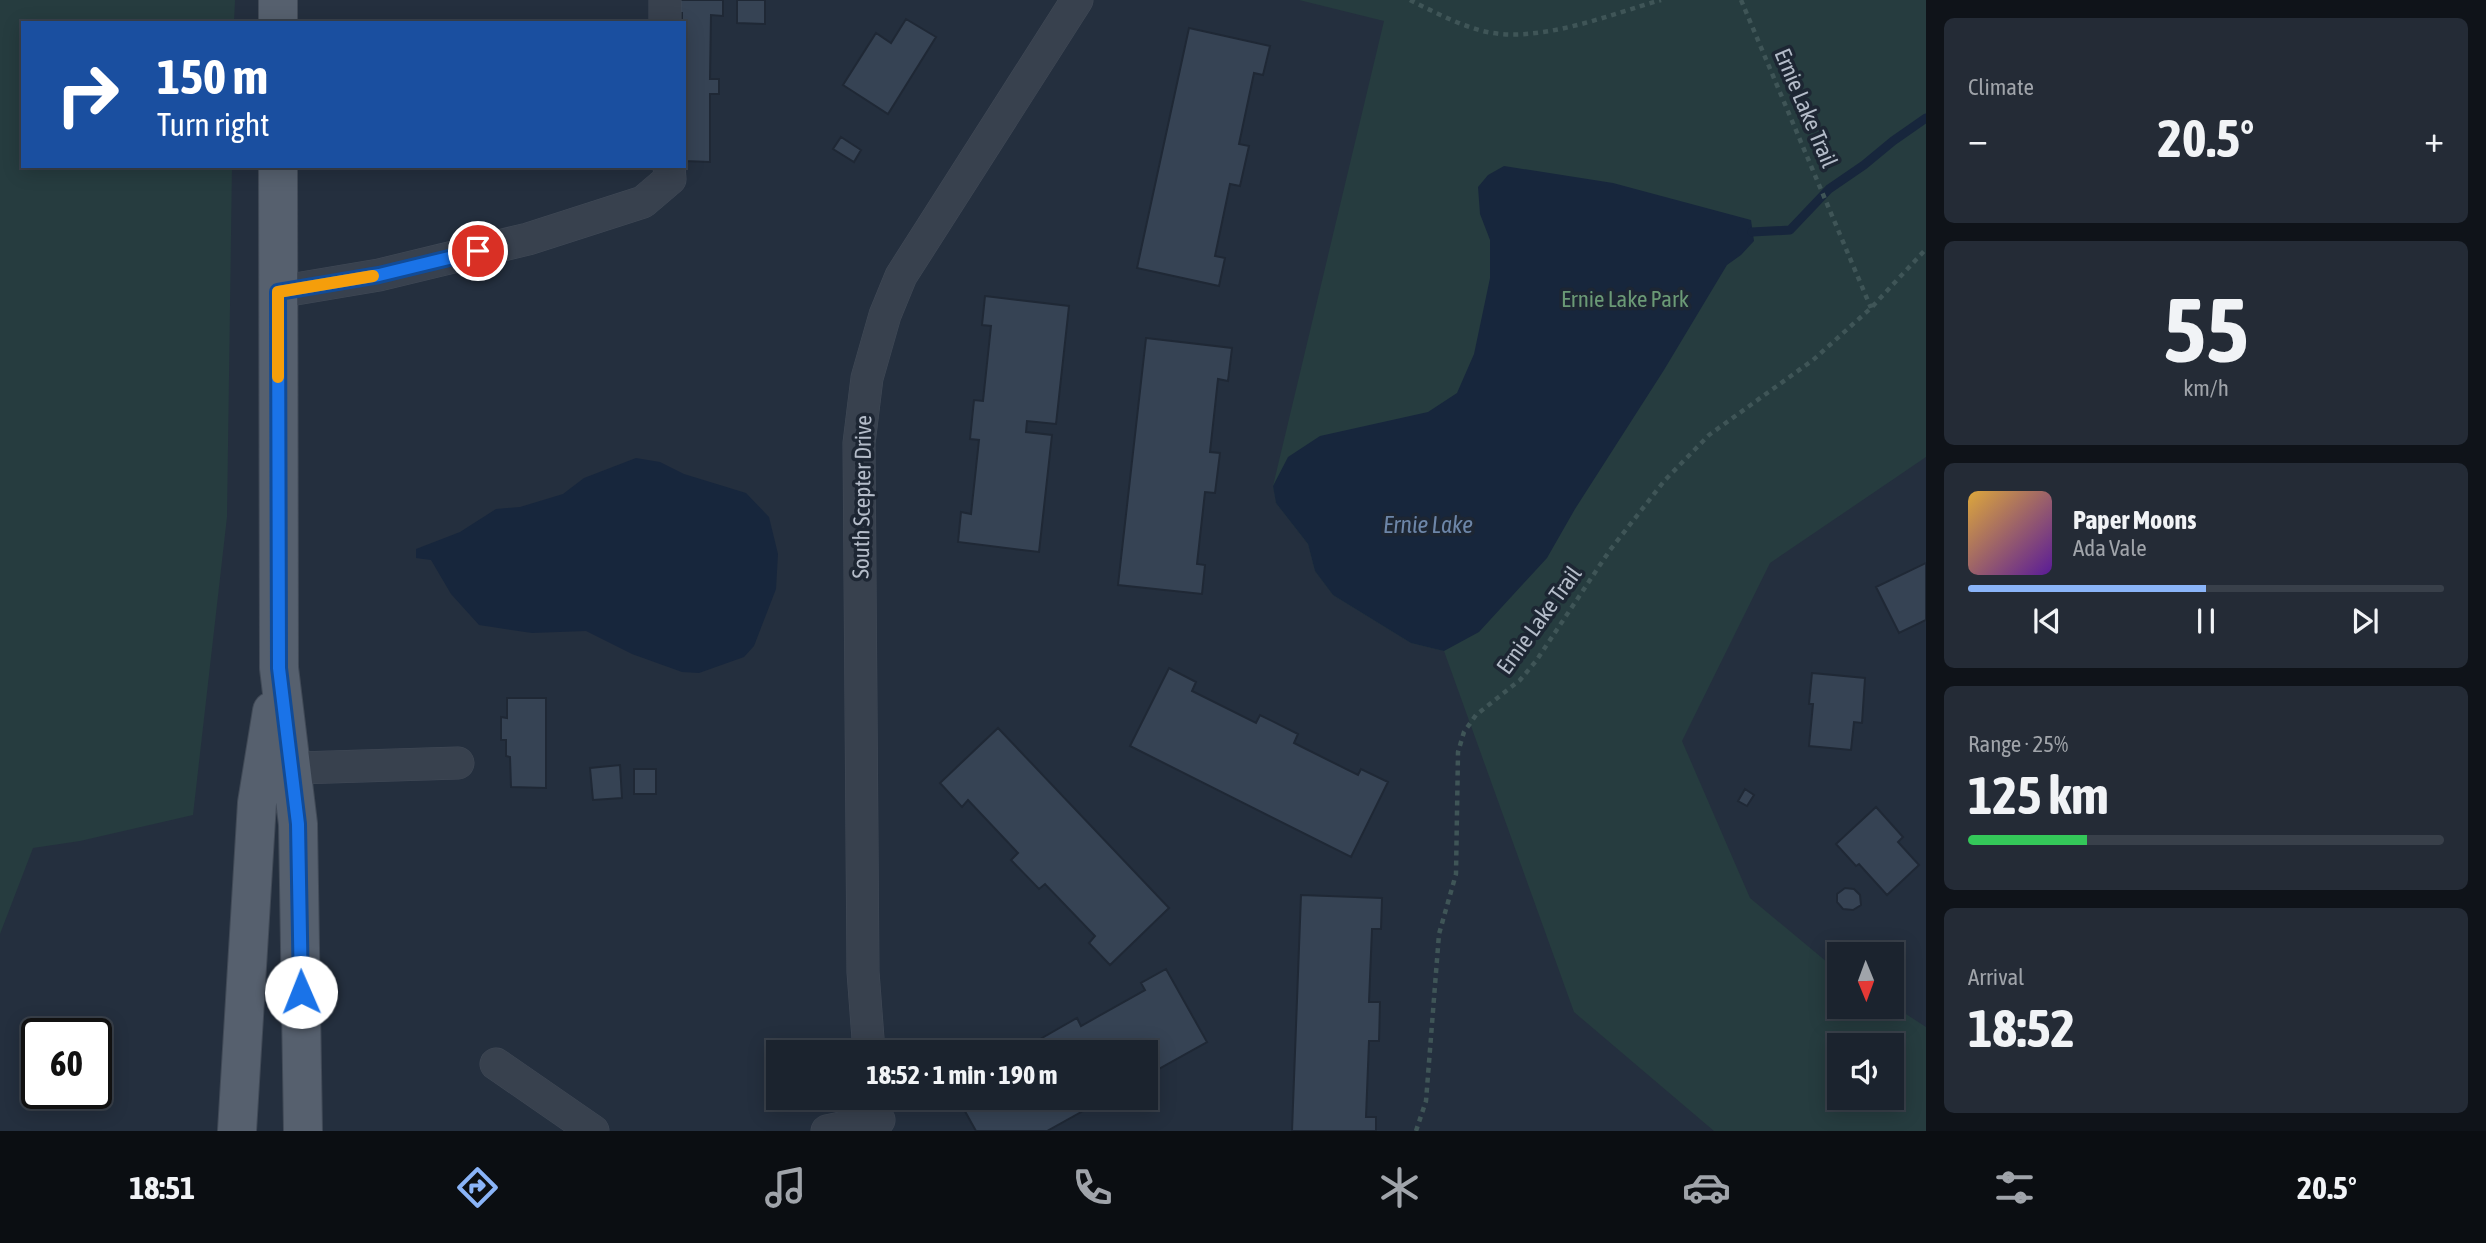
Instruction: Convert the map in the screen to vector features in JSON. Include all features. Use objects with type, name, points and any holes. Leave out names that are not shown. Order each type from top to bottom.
[{"type":"main road","points":[[278,0],[278,21]]},
{"type":"main road","points":[[278,168],[277,768],[298,824],[303,1131]]},
{"type":"main road","points":[[237,1131],[257,803],[277,768]]},
{"type":"street","points":[[665,0],[665,21]]},
{"type":"street","name":"South Scepter Drive","points":[[868,1040],[863,972],[859,443],[867,378],[885,315],[901,276],[1077,0]]},
{"type":"street","points":[[278,292],[379,275],[528,239],[643,202],[670,179],[669,168]]},
{"type":"street","points":[[277,768],[458,763]]},
{"type":"street","points":[[496,1064],[593,1131]]},
{"type":"street","points":[[827,1131],[879,1116]]},
{"type":"path","points":[[1410,0],[1480,31],[1517,35],[1557,29],[1661,0]]},
{"type":"path","name":"Ernie Lake Trail","points":[[1741,0],[1871,308]]},
{"type":"path","name":"Ernie Lake Trail","points":[[1416,1131],[1426,1101],[1437,946],[1456,874],[1458,752],[1464,732],[1476,715],[1520,680],[1536,661],[1610,550],[1665,480],[1709,435],[1813,360],[1871,308],[1926,249]]},
{"type":"green space","points":[[0,0],[235,0],[234,21],[21,21],[21,168],[232,168],[227,517],[193,815],[80,841],[33,848],[0,934]]},
{"type":"green space","name":"Ernie Lake Park","points":[[1299,0],[1926,0],[1926,457],[1770,563],[1682,741],[1750,898],[1827,962],[1827,1019],[1904,1019],[1904,1013],[1926,1027],[1926,1131],[1714,1131],[1574,1012],[1444,651],[1411,643],[1333,595],[1315,571],[1308,544],[1276,503],[1273,486],[1384,21]]},
{"type":"water","name":"Ernie Lake","points":[[1504,166],[1613,183],[1751,220],[1754,241],[1727,265],[1547,558],[1479,632],[1444,651],[1411,643],[1333,595],[1315,571],[1308,544],[1276,503],[1273,486],[1288,457],[1320,436],[1428,412],[1457,393],[1474,354],[1490,278],[1490,240],[1480,214],[1478,187],[1488,175]]},
{"type":"water","points":[[636,458],[660,462],[684,474],[746,493],[769,517],[778,554],[776,589],[754,646],[744,657],[699,673],[682,672],[632,654],[586,631],[532,633],[479,625],[451,594],[431,560],[416,558],[416,549],[460,532],[496,509],[520,507],[563,494],[584,478]]},
{"type":"building","points":[[675,0],[723,0],[723,16],[711,15],[710,79],[719,79],[719,94],[710,94],[710,162],[686,161],[686,21],[682,21],[682,13],[675,13]]},
{"type":"building","points":[[737,0],[765,0],[765,24],[737,23]]},
{"type":"building","points":[[906,19],[936,37],[888,114],[843,85],[876,33],[891,43]]},
{"type":"building","points":[[1189,28],[1270,46],[1263,75],[1254,73],[1239,144],[1249,146],[1240,186],[1230,184],[1215,256],[1225,258],[1219,286],[1137,268]]},
{"type":"building","points":[[841,137],[861,150],[854,162],[833,149]]},
{"type":"building","points":[[985,296],[1069,306],[1056,424],[1027,421],[1026,432],[1052,435],[1039,552],[958,542],[961,512],[971,514],[979,440],[970,439],[974,400],[983,401],[991,326],[982,325]]},
{"type":"building","points":[[1146,338],[1232,348],[1228,381],[1218,379],[1210,452],[1220,453],[1215,493],[1205,492],[1197,564],[1205,565],[1202,594],[1118,585]]},
{"type":"building","points":[[1926,563],[1926,620],[1899,633],[1876,587]]},
{"type":"building","points":[[1169,668],[1196,682],[1192,691],[1256,723],[1260,715],[1298,734],[1294,743],[1358,775],[1361,769],[1388,782],[1351,857],[1130,746]]},
{"type":"building","points":[[1812,673],[1865,678],[1862,723],[1854,722],[1851,750],[1809,746],[1813,704],[1809,704]]},
{"type":"building","points":[[507,698],[546,698],[546,788],[511,787],[510,757],[506,756],[506,740],[501,740],[501,717],[507,718]]},
{"type":"building","points":[[998,728],[1169,908],[1110,965],[1089,943],[1095,936],[1045,884],[1039,889],[1011,860],[1018,853],[968,800],[962,807],[940,783]]},
{"type":"building","points":[[620,765],[622,798],[593,800],[590,768]]},
{"type":"building","points":[[634,769],[656,769],[656,794],[634,794]]},
{"type":"building","points":[[1745,789],[1754,795],[1747,806],[1738,801]]},
{"type":"building","points":[[1876,807],[1903,837],[1898,842],[1919,865],[1887,895],[1859,864],[1856,866],[1836,844]]},
{"type":"building","points":[[1845,888],[1854,889],[1860,895],[1861,905],[1853,910],[1843,909],[1837,902],[1837,894]]},
{"type":"building","points":[[1301,895],[1382,898],[1381,929],[1372,929],[1369,1002],[1380,1002],[1379,1041],[1369,1041],[1366,1117],[1376,1117],[1376,1131],[1292,1131]]},
{"type":"building","points":[[1166,969],[1207,1042],[1158,1069],[1158,1040],[1042,1038],[1077,1018],[1081,1026],[1145,990],[1141,983]]},
{"type":"building","points":[[964,1110],[1085,1110],[1047,1131],[976,1131]]},
{"type":"waterway","points":[[1752,232],[1790,230],[1829,189],[1926,118]]},
{"type":"slow traffic","points":[[278,377],[278,292],[373,276]]},
{"type":"route","points":[[301,992],[298,824],[279,668],[278,292],[379,275],[478,251]]}]
